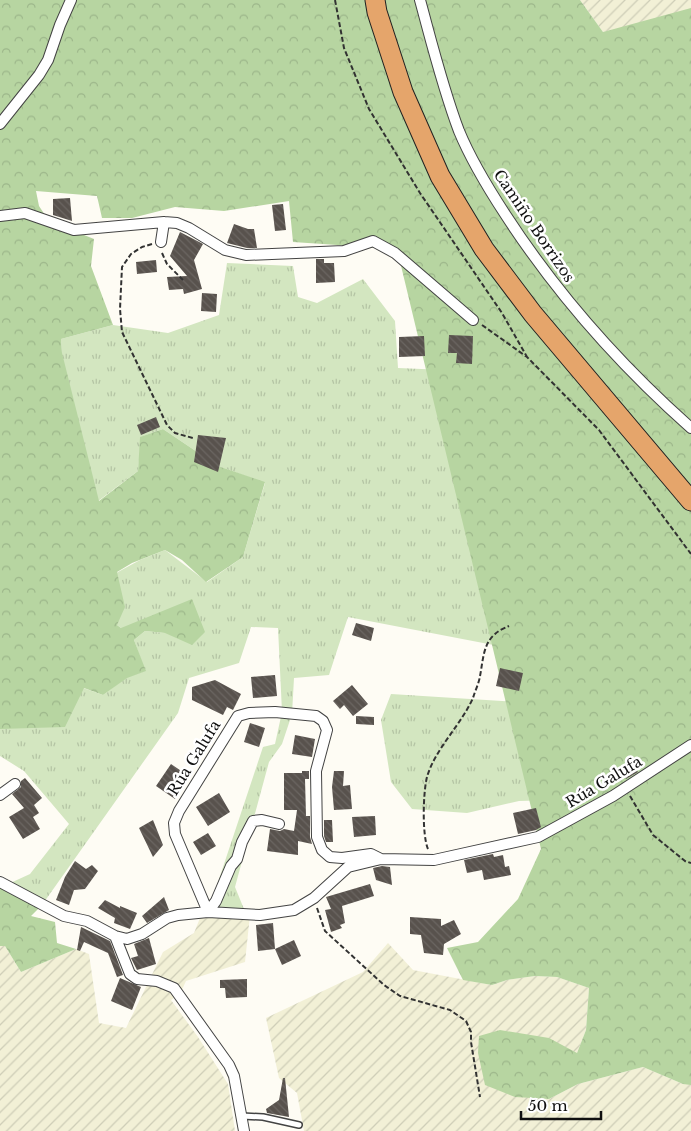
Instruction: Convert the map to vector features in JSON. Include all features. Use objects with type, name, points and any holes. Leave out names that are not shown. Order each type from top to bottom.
[{"type":"highway","points":[[375,0],[406,100],[440,176],[484,249],[533,314],[691,501]]},
{"type":"street","points":[[0,124],[39,75],[48,60],[71,0]]},
{"type":"street","name":"Camiño Borrizos","points":[[420,0],[446,91],[460,132],[498,203],[561,294],[615,355],[691,428]]},
{"type":"street","points":[[0,216],[25,213],[74,230],[164,222],[177,223],[189,228],[225,250],[246,255],[344,251],[373,241],[395,253],[474,320]]},
{"type":"street","points":[[160,242],[164,222]]},
{"type":"street","name":"Rúa Galufa","points":[[208,912],[175,834],[174,823],[179,811],[238,716],[249,713],[275,712],[316,716],[323,721],[327,730],[316,771],[318,836],[322,850],[330,857],[342,858],[371,854],[381,859]]},
{"type":"street","name":"Rúa Galufa","points":[[115,936],[127,939],[142,934],[167,918],[178,915],[208,912],[260,915],[294,910],[314,898],[348,867],[381,859],[434,860],[538,837],[625,788],[691,745]]},
{"type":"street","points":[[0,795],[15,784]]},
{"type":"street","points":[[208,912],[216,901],[231,866],[237,859],[242,842],[253,821],[262,820],[279,824]]},
{"type":"street","points":[[0,882],[64,916],[87,921],[115,936],[130,974],[137,980],[158,981],[174,988],[180,994],[229,1065],[234,1076],[244,1131]]},
{"type":"lane","points":[[241,1116],[263,1117],[299,1125]]},
{"type":"path","points":[[335,0],[344,48],[369,109],[420,193],[502,312],[527,357]]},
{"type":"path","points":[[183,280],[167,264],[160,242],[142,247],[131,254],[122,267],[120,309],[122,332],[167,425],[175,432],[193,438]]},
{"type":"path","points":[[474,320],[527,357],[599,430],[691,554]]},
{"type":"path","points":[[434,860],[425,842],[424,805],[427,777],[440,750],[472,699],[480,678],[483,658],[488,644],[495,634],[509,626]]},
{"type":"path","points":[[625,788],[653,835],[685,861],[691,863]]},
{"type":"path","points":[[314,898],[325,931],[384,985],[400,996],[450,1010],[466,1021],[472,1032],[471,1042],[480,1097]]},
{"type":"shaded area","points":[[580,0],[691,0],[691,17],[603,32]]},
{"type":"shaded area","points":[[202,913],[250,915],[245,962],[186,981],[180,994],[171,1000],[198,1037],[228,1084],[235,1131],[0,1131],[0,946],[5,946],[21,972],[76,949],[89,954],[99,1023],[126,1028],[163,952],[194,933]]},
{"type":"shaded area","points":[[388,943],[413,970],[492,985],[507,980],[535,976],[557,977],[589,988],[586,1030],[577,1053],[549,1099],[578,1084],[643,1067],[683,1084],[691,1084],[691,1131],[304,1131],[297,1093],[279,1078],[266,1018],[363,972]]},
{"type":"green space","points":[[0,0],[580,0],[603,32],[691,8],[691,1085],[683,1084],[643,1067],[578,1084],[549,1099],[515,1097],[485,1085],[478,1053],[479,1036],[500,1030],[549,1038],[577,1053],[586,1030],[589,988],[557,977],[535,976],[507,980],[492,985],[463,980],[447,948],[478,942],[518,899],[541,849],[397,249],[293,242],[289,201],[224,211],[175,207],[132,218],[102,218],[97,196],[36,191],[39,206],[49,221],[94,239],[91,266],[113,325],[61,339],[62,353],[99,501],[138,471],[140,437],[163,429],[218,466],[265,482],[243,557],[206,582],[182,560],[165,550],[132,563],[117,572],[125,607],[117,625],[121,628],[192,599],[205,632],[192,645],[165,633],[145,631],[134,640],[146,671],[127,678],[103,695],[84,688],[65,727],[0,729]]},
{"type":"green space","points":[[227,263],[293,266],[298,297],[317,303],[363,279],[395,321],[398,368],[469,371],[504,647],[348,617],[329,675],[294,678],[292,714],[282,744],[269,762],[235,887],[248,919],[208,912],[263,747],[275,744],[282,712],[278,628],[251,627],[239,663],[189,678],[178,713],[42,905],[6,885],[30,874],[69,824],[24,771],[0,756],[0,715],[75,685],[103,695],[127,677],[145,671],[134,640],[145,631],[165,633],[205,632],[121,628],[100,612],[96,584],[140,560],[165,550],[207,582],[243,557],[265,483],[218,466],[163,429],[141,437],[138,471],[81,514],[64,387],[61,339],[113,325],[168,333],[219,315]]},
{"type":"green space","points":[[391,694],[520,702],[555,800],[519,801],[467,813],[412,809],[391,782],[381,720]]},
{"type":"green space","points":[[0,888],[42,905],[31,916],[55,922],[57,943],[76,949],[21,972],[5,946],[0,946]]},
{"type":"building","points":[[70,198],[72,221],[53,215],[53,199]]},
{"type":"building","points":[[283,204],[286,230],[275,231],[272,205]]},
{"type":"building","points":[[234,224],[254,229],[257,248],[247,248],[227,243]]},
{"type":"building","points":[[180,232],[203,244],[194,260],[202,289],[184,294],[183,289],[169,290],[167,277],[187,276],[170,256]]},
{"type":"building","points":[[316,259],[324,259],[324,263],[334,263],[335,282],[316,283]]},
{"type":"building","points":[[156,260],[157,272],[137,274],[136,262]]},
{"type":"building","points":[[202,293],[217,294],[216,312],[201,311]]},
{"type":"building","points":[[449,335],[473,336],[472,364],[456,363],[457,353],[448,353]]},
{"type":"building","points":[[424,336],[425,356],[399,357],[399,337]]},
{"type":"building","points":[[156,417],[160,427],[141,435],[137,425]]},
{"type":"building","points":[[198,435],[226,438],[218,472],[194,462]]},
{"type":"building","points":[[356,623],[374,628],[371,641],[352,635]]},
{"type":"building","points":[[500,668],[523,673],[519,691],[496,686]]},
{"type":"building","points":[[275,675],[277,696],[253,698],[251,677]]},
{"type":"building","points":[[215,680],[241,694],[233,710],[227,707],[223,715],[192,700],[192,687]]},
{"type":"building","points":[[352,685],[368,704],[353,716],[344,705],[340,709],[333,701]]},
{"type":"building","points":[[356,716],[374,717],[374,725],[356,724]]},
{"type":"building","points":[[250,723],[265,728],[259,747],[244,742]]},
{"type":"building","points":[[295,735],[315,739],[312,757],[292,754]]},
{"type":"building","points":[[631,762],[638,772],[626,779],[620,769]]},
{"type":"building","points":[[171,764],[190,777],[175,799],[156,786]]},
{"type":"building","points":[[302,771],[309,771],[309,779],[305,779],[306,816],[310,816],[312,844],[298,841],[298,855],[267,851],[270,829],[294,831],[297,810],[284,810],[284,773],[302,773]]},
{"type":"building","points":[[334,771],[344,771],[343,786],[350,785],[352,809],[334,810],[332,787]]},
{"type":"building","points":[[25,778],[42,798],[34,805],[39,813],[33,817],[40,829],[23,839],[9,817],[24,808],[12,794],[21,787],[21,781]]},
{"type":"building","points":[[219,793],[230,812],[208,826],[196,807]]},
{"type":"building","points":[[536,808],[541,827],[518,834],[513,813]]},
{"type":"building","points":[[375,816],[376,835],[354,837],[352,817]]},
{"type":"building","points":[[153,820],[163,845],[153,857],[139,828]]},
{"type":"building","points":[[324,820],[332,820],[333,842],[326,842]]},
{"type":"building","points":[[208,833],[216,846],[201,855],[193,842]]},
{"type":"building","points":[[493,854],[494,857],[503,855],[505,867],[509,866],[511,875],[484,880],[482,870],[467,873],[464,860]]},
{"type":"building","points":[[75,861],[86,869],[92,865],[98,871],[85,889],[74,890],[69,905],[56,900],[65,877]]},
{"type":"building","points":[[390,867],[392,885],[376,880],[373,868]]},
{"type":"building","points":[[370,884],[374,896],[342,906],[345,923],[340,925],[342,928],[331,932],[325,910],[331,909],[326,897]]},
{"type":"building","points":[[164,897],[169,910],[147,923],[142,916]]},
{"type":"building","points":[[105,900],[120,908],[120,906],[137,913],[130,929],[114,923],[115,918],[98,908]]},
{"type":"building","points":[[410,917],[441,919],[441,926],[454,920],[461,934],[444,944],[443,955],[424,953],[421,935],[410,934]]},
{"type":"building","points":[[273,923],[275,949],[258,951],[256,925]]},
{"type":"building","points":[[81,927],[110,941],[123,975],[117,977],[108,953],[84,942],[80,951],[77,950]]},
{"type":"building","points":[[149,938],[156,964],[137,970],[131,958],[138,956],[134,944]]},
{"type":"building","points":[[294,940],[301,956],[282,965],[275,949]]},
{"type":"building","points":[[120,978],[141,987],[132,1010],[111,1001]]},
{"type":"building","points":[[247,979],[247,997],[226,998],[225,988],[220,988],[220,980]]},
{"type":"building","points":[[283,1078],[285,1078],[289,1117],[267,1113],[266,1109],[279,1100]]}]
